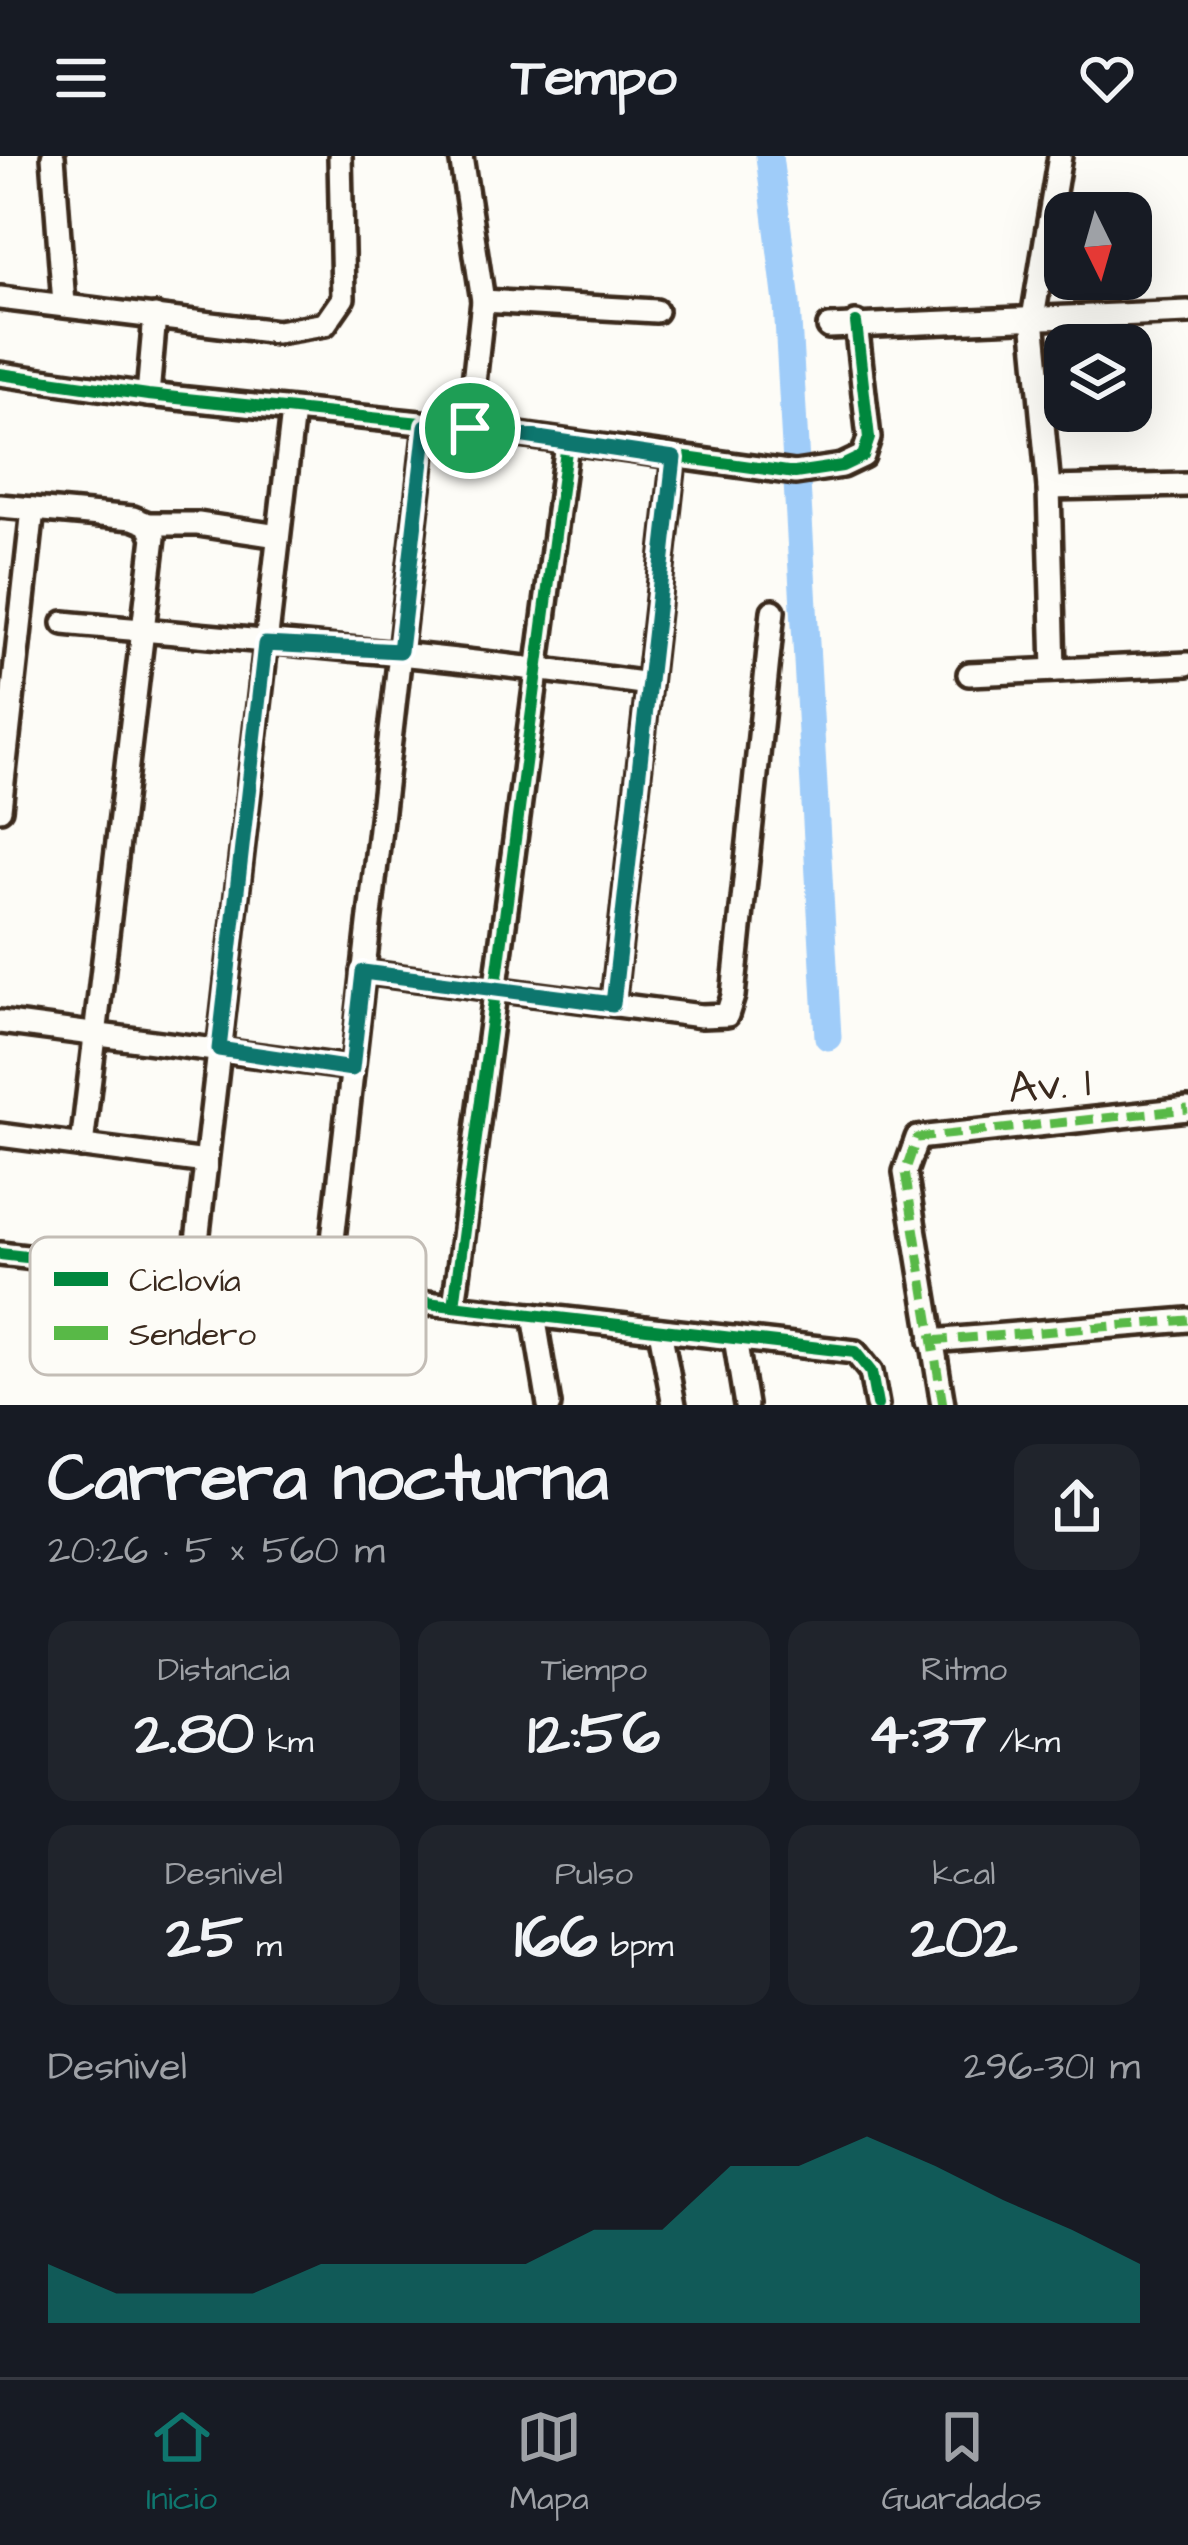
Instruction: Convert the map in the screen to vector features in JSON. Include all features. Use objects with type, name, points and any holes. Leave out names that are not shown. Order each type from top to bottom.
[{"type":"street","points":[[52,156],[64,304]]},
{"type":"street","points":[[0,298],[277,332],[325,324],[344,298],[340,156]]},
{"type":"street","points":[[460,156],[483,301],[470,428]]},
{"type":"street","points":[[1054,670],[1049,488],[1033,318],[1060,156]]},
{"type":"street","points":[[483,301],[656,311]]},
{"type":"street","points":[[830,327],[1188,312]]},
{"type":"street","points":[[148,395],[155,316]]},
{"type":"street","points":[[0,374],[148,395],[470,428],[795,473],[842,466],[863,456],[869,439],[856,323]]},
{"type":"street","points":[[197,1237],[293,411]]},
{"type":"street","points":[[333,1237],[426,426]]},
{"type":"street","points":[[454,1306],[566,443]]},
{"type":"street","points":[[613,1004],[674,458]]},
{"type":"street","points":[[1049,488],[1188,484]]},
{"type":"street","points":[[0,506],[278,536]]},
{"type":"street","points":[[0,809],[32,509]]},
{"type":"street","points":[[82,1146],[154,537],[148,524]]},
{"type":"street","points":[[363,972],[701,1016],[727,1015],[733,996],[772,610]]},
{"type":"street","points":[[64,623],[265,644],[400,651],[649,684]]},
{"type":"street","points":[[969,674],[1188,664]]},
{"type":"street","points":[[0,1022],[352,1069]]},
{"type":"street","name":"Av. 1","points":[[932,1342],[904,1172],[917,1138],[1188,1109]]},
{"type":"street","points":[[0,1135],[206,1162]]},
{"type":"street","points":[[0,1254],[30,1257]]},
{"type":"street","points":[[426,1303],[855,1352],[872,1372],[877,1405]]},
{"type":"street","points":[[534,1315],[549,1405]]},
{"type":"street","points":[[943,1405],[932,1342],[1188,1320]]},
{"type":"street","points":[[660,1330],[674,1405]]},
{"type":"street","points":[[735,1338],[746,1405]]},
{"type":"waterway","points":[[769,156],[787,303],[828,1037]]},
{"type":"marked path","points":[[943,1405],[905,1172],[917,1138],[1188,1109]]},
{"type":"marked path","points":[[931,1341],[1188,1320]]},
{"type":"cycle path","points":[[0,374],[148,395],[469,428],[795,473],[842,466],[863,456],[869,438],[856,323]]},
{"type":"cycle path","points":[[454,1306],[567,443]]},
{"type":"cycle path","points":[[0,1254],[30,1257]]},
{"type":"cycle path","points":[[426,1303],[855,1352],[871,1372],[877,1405]]},
{"type":"route","points":[[426,426],[470,428],[674,458],[613,1004],[363,972],[352,1069],[219,1049],[265,644],[400,651],[426,426]]}]
